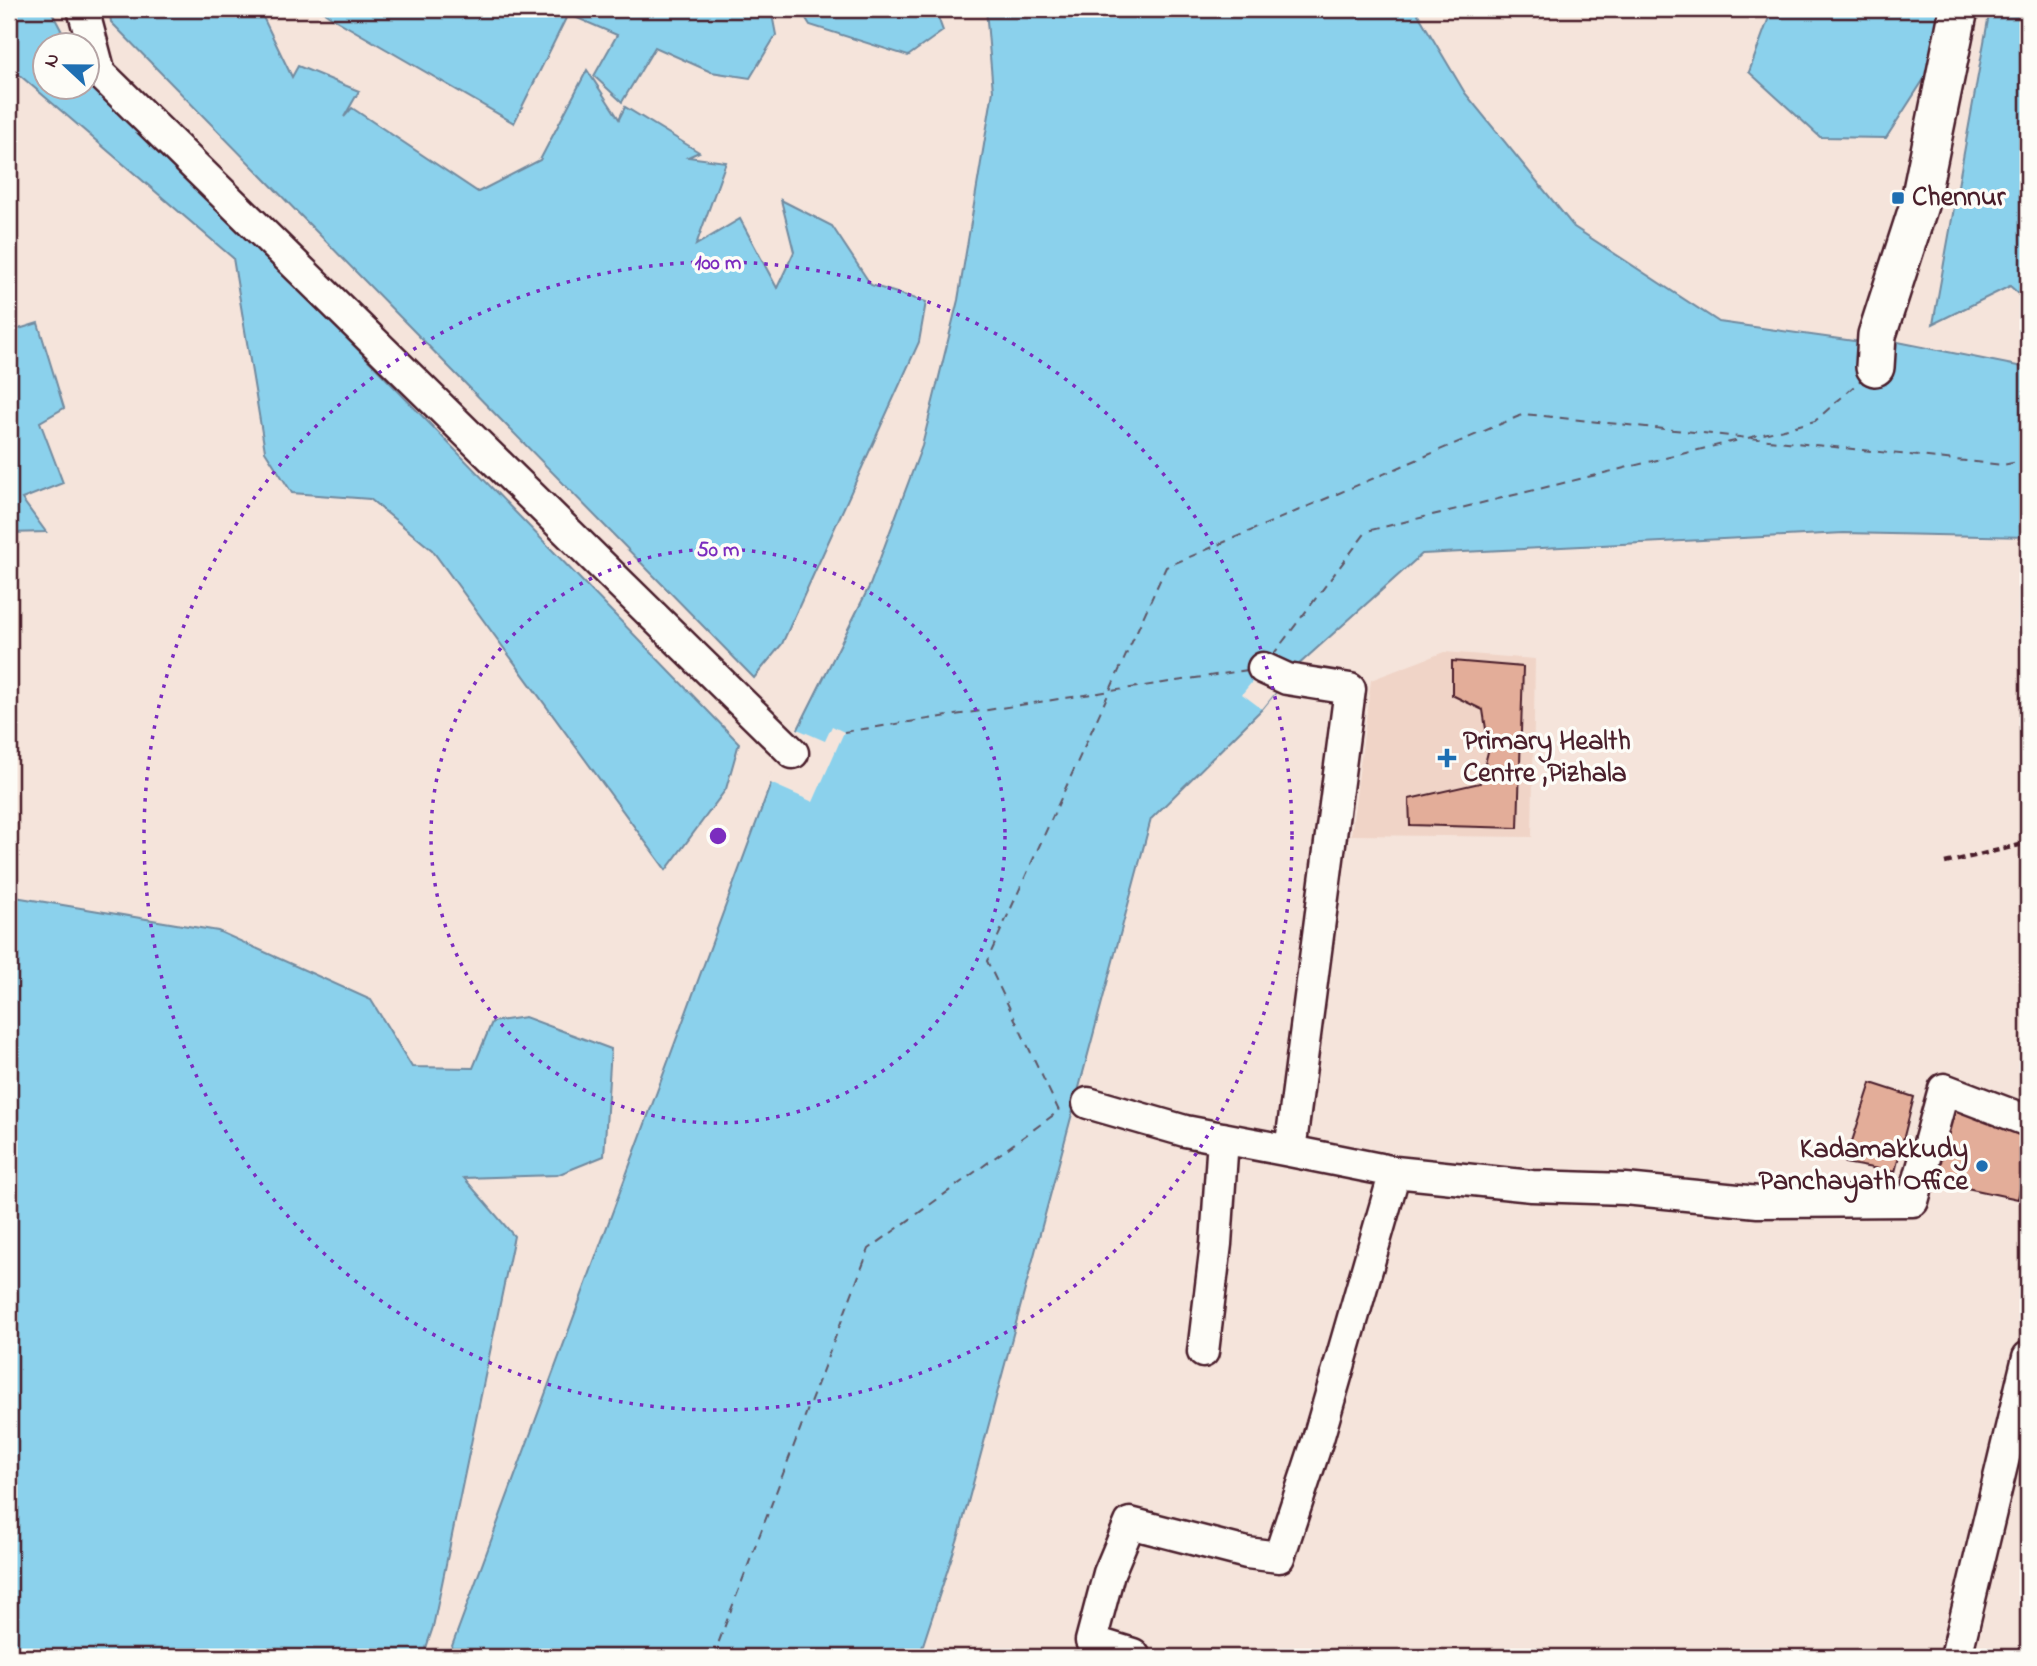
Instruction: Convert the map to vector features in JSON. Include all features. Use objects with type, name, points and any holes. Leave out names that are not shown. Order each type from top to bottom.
[{"type":"street","points":[[83,9],[100,74],[793,753]]},
{"type":"street","points":[[1875,368],[1877,335],[1919,205],[1959,9]]},
{"type":"street","points":[[1263,668],[1287,678],[1350,689],[1290,1152]]},
{"type":"street","points":[[1088,1103],[1185,1131],[1395,1172],[1532,1186],[1625,1189],[1758,1202],[1913,1201],[1944,1089],[2028,1121]]},
{"type":"street","points":[[1203,1352],[1216,1244],[1223,1138]]},
{"type":"street","points":[[1135,1657],[1133,1654],[1091,1641],[1109,1573],[1130,1523],[1247,1553],[1279,1557],[1318,1439],[1395,1172]]},
{"type":"street","points":[[1956,1657],[2028,1357]]},
{"type":"path","points":[[1945,863],[2028,843]]},
{"type":"shaded area","name":"Primary Health Centre ,Pizhala","points":[[1444,652],[1535,659],[1532,837],[1351,835],[1371,680]]},
{"type":"water","points":[[9,9],[50,9],[62,32],[32,32],[32,86],[9,66]]},
{"type":"water","points":[[109,9],[256,9],[263,17],[292,77],[298,66],[359,91],[344,117],[352,108],[478,192],[540,160],[587,70],[619,119],[625,107],[699,152],[688,157],[726,162],[696,245],[740,219],[777,288],[794,252],[781,200],[832,226],[871,285],[926,302],[919,342],[782,644],[754,678],[111,22]]},
{"type":"water","points":[[320,9],[771,9],[776,35],[750,78],[711,72],[655,47],[622,102],[594,76],[617,35],[568,14],[514,123]]},
{"type":"water","points":[[800,9],[935,9],[943,31],[908,56],[810,25]]},
{"type":"water","points":[[986,9],[1415,9],[1465,93],[1574,227],[1719,322],[1854,341],[1898,342],[2028,368],[2028,537],[1844,533],[1422,554],[1296,667],[1262,709],[1151,819],[960,1532],[919,1657],[448,1657],[771,783],[870,585],[922,446],[958,300],[993,91]]},
{"type":"water","points":[[1772,9],[1950,9],[1942,51],[1886,138],[1820,137],[1749,72]]},
{"type":"water","points":[[1990,9],[2028,9],[2028,302],[2010,286],[1933,324]]},
{"type":"water","points":[[102,85],[739,743],[726,789],[666,870],[432,550],[370,499],[292,493],[265,451],[233,258],[51,102],[102,102]]},
{"type":"water","points":[[38,323],[64,408],[40,422],[63,483],[22,499],[46,532],[9,533],[9,332]]},
{"type":"water","points":[[9,896],[218,931],[371,1000],[412,1067],[473,1068],[492,1022],[525,1017],[611,1049],[604,1156],[557,1175],[464,1178],[514,1236],[433,1627],[423,1657],[9,1657]]},
{"type":"pier","points":[[1275,654],[1296,667],[1262,709],[1242,694]]},
{"type":"pier","points":[[832,726],[844,732],[813,802],[768,782],[795,728],[825,741]]},
{"type":"building","points":[[1452,661],[1523,667],[1518,828],[1410,825],[1409,799],[1480,783],[1489,748],[1483,710],[1452,695]]},
{"type":"building","points":[[1871,1083],[1914,1097],[1895,1172],[1845,1163]]},
{"type":"building","name":"Kadamakkudy Panchayath Office","points":[[1955,1109],[2028,1135],[2028,1151],[2018,1199],[1934,1181]]},
{"type":"ferry route","points":[[1748,438],[1815,421],[1861,380]]},
{"type":"ferry route","points":[[713,1657],[869,1249],[1059,1111],[987,961],[1166,567],[1524,414],[2003,465],[2028,460]]},
{"type":"ferry route","points":[[1272,656],[1367,531],[1743,439]]},
{"type":"ferry route","points":[[844,732],[1248,670]]},
{"type":"place","name":"Chennur","points":[[1898,198]]},
{"type":"place","name":"Primary Health Centre ,Pizhala","points":[[1447,758]]},
{"type":"place","name":"Kadamakkudy Panchayath Office","points":[[1982,1166]]}]
